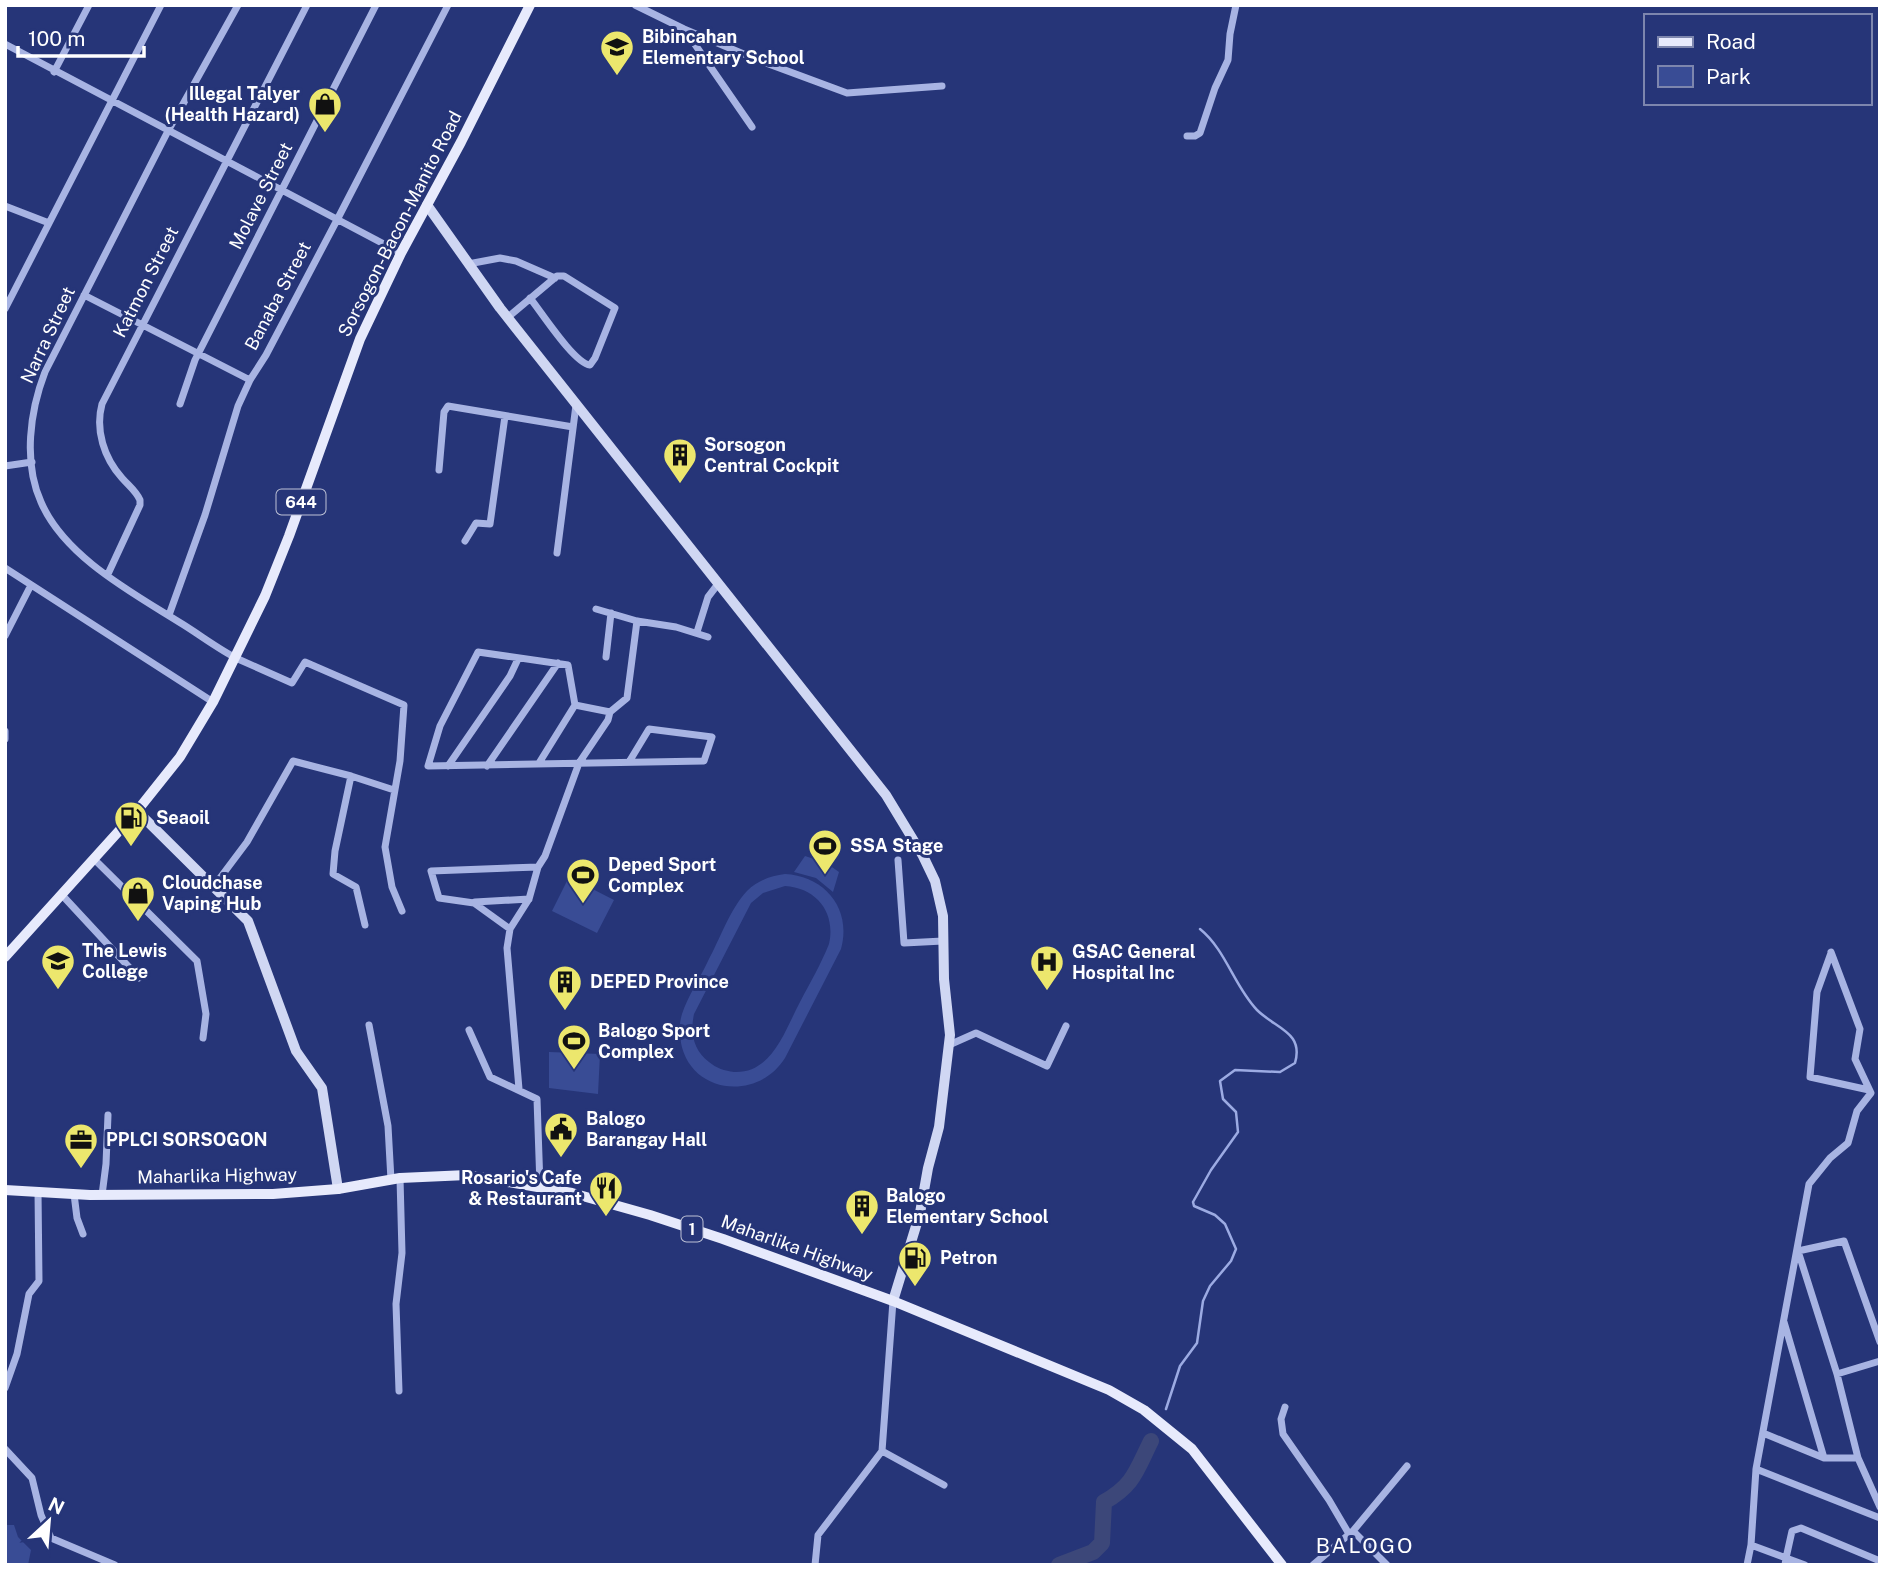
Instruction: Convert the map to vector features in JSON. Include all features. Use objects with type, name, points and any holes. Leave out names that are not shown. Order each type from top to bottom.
[{"type":"main road","name":"Sorsogon-Bacon-Manito Road","points":[[5,957],[137,811],[180,757],[214,702],[289,536],[360,339],[401,253],[530,5]]},
{"type":"main road","name":"Maharlika Highway","points":[[5,1190],[102,1195],[273,1194],[338,1189],[396,1179],[467,1175],[540,1186],[650,1215],[893,1301],[1109,1390],[1144,1410],[1192,1449],[1282,1565]]},
{"type":"street","points":[[54,72],[89,5]]},
{"type":"street","points":[[5,309],[160,5]]},
{"type":"street","name":"Narra Street","points":[[238,5],[84,295],[38,391],[33,415],[33,479],[41,503],[58,529],[86,560],[236,658],[292,682],[305,662],[404,705],[400,761],[394,790]]},
{"type":"street","name":"Katmon Street","points":[[108,574],[140,500],[107,459],[100,431],[102,404],[307,5]]},
{"type":"street","name":"Molave Street","points":[[180,404],[198,354],[376,5]]},
{"type":"street","name":"Banaba Street","points":[[169,615],[205,515],[238,406],[447,5]]},
{"type":"street","points":[[635,5],[684,29],[848,93],[942,86]]},
{"type":"street","points":[[1187,136],[1195,136],[1200,132],[1228,60],[1236,5]]},
{"type":"street","points":[[684,29],[752,127]]},
{"type":"street","points":[[5,44],[401,253]]},
{"type":"street","points":[[427,205],[507,318],[886,795],[935,881],[943,916],[949,1045],[939,1127],[920,1213],[893,1301],[882,1451],[818,1535],[815,1565]]},
{"type":"street","points":[[5,206],[49,223]]},
{"type":"street","points":[[468,264],[500,258],[516,261],[555,278]]},
{"type":"street","points":[[507,318],[530,298],[555,278],[564,276],[615,308],[590,365],[575,355],[530,298]]},
{"type":"street","points":[[84,295],[250,380]]},
{"type":"street","points":[[557,553],[576,405]]},
{"type":"street","points":[[439,470],[448,406],[573,427]]},
{"type":"street","points":[[465,541],[475,523],[490,524],[505,416]]},
{"type":"street","points":[[5,466],[32,462]]},
{"type":"street","points":[[5,568],[214,702]]},
{"type":"street","points":[[697,632],[708,597],[718,584]]},
{"type":"street","points":[[5,636],[31,585]]},
{"type":"street","points":[[596,609],[636,621],[697,632],[708,637]]},
{"type":"street","points":[[606,657],[611,613]]},
{"type":"street","points":[[519,1089],[507,948],[510,929],[529,899],[538,867],[545,856],[579,763],[608,720],[610,712],[626,698],[636,621]]},
{"type":"street","points":[[539,763],[575,705],[568,665],[478,652],[440,726],[428,766],[704,761],[712,737],[649,729],[629,762]]},
{"type":"street","points":[[448,766],[510,676],[518,659]]},
{"type":"street","points":[[487,766],[558,663]]},
{"type":"street","points":[[575,705],[610,712]]},
{"type":"street","points":[[5,731],[5,739]]},
{"type":"street","points":[[214,886],[247,842],[293,761],[394,790],[385,847],[392,887],[402,911]]},
{"type":"street","points":[[351,776],[335,851],[333,874],[356,887],[365,925]]},
{"type":"street","points":[[137,811],[248,921],[296,1051],[322,1087],[338,1189]]},
{"type":"street","points":[[95,860],[197,961],[206,1014],[203,1038]]},
{"type":"street","points":[[898,860],[904,943],[943,941]]},
{"type":"street","points":[[529,899],[474,902],[439,898],[431,871],[538,867]]},
{"type":"street","points":[[62,895],[139,978]]},
{"type":"street","points":[[474,902],[510,929]]},
{"type":"street","points":[[1747,1565],[1751,1545],[1756,1469],[1809,1184],[1830,1158],[1848,1143],[1857,1111],[1871,1093],[1855,1059],[1860,1029],[1831,952],[1817,992],[1810,1077],[1869,1090]]},
{"type":"street","points":[[369,1025],[396,1179],[402,1253],[397,1304],[399,1391]]},
{"type":"street","points":[[949,1045],[976,1033],[1047,1066],[1066,1026]]},
{"type":"street","points":[[469,1030],[490,1077],[537,1099],[540,1186]]},
{"type":"street","points":[[102,1195],[107,1164],[108,1115]]},
{"type":"street","points":[[5,1388],[17,1354],[29,1294],[39,1281],[38,1191]]},
{"type":"street","points":[[74,1194],[77,1218],[83,1234]]},
{"type":"street","points":[[1798,1251],[1844,1241],[1880,1342]]},
{"type":"street","points":[[1798,1251],[1837,1374],[1858,1458],[1880,1507]]},
{"type":"street","points":[[1784,1322],[1824,1458]]},
{"type":"street","points":[[1837,1374],[1880,1361]]},
{"type":"street","points":[[1285,1408],[1282,1419],[1283,1434],[1351,1532],[1387,1565]]},
{"type":"street","points":[[1763,1433],[1824,1458],[1858,1458]]},
{"type":"street","points":[[5,1449],[32,1478],[41,1515],[51,1538],[115,1565]]},
{"type":"street","points":[[882,1451],[944,1485]]},
{"type":"street","points":[[1313,1565],[1351,1532],[1407,1466]]},
{"type":"street","points":[[1756,1469],[1880,1518]]},
{"type":"street","points":[[1785,1561],[1792,1531],[1801,1528],[1880,1561]]},
{"type":"street","points":[[1751,1545],[1785,1561],[1804,1565]]},
{"type":"green space","name":"SSA Stage","points":[[805,856],[826,863],[839,872],[833,892],[816,878],[794,872]]},
{"type":"green space","points":[[785,874],[812,881],[832,897],[843,921],[841,949],[785,1058],[772,1073],[757,1082],[723,1086],[707,1080],[694,1070],[684,1055],[680,1032],[682,1014],[735,906],[756,884]],"holes":[[[785,886],[815,897],[827,913],[830,933],[826,951],[783,1037],[768,1058],[747,1071],[734,1072],[718,1068],[704,1057],[696,1046],[692,1027],[694,1014],[751,903],[763,893]]]},
{"type":"green space","name":"Deped Sport Complex","points":[[569,877],[614,900],[597,933],[552,911]]},
{"type":"green space","name":"Balogo Sport Complex","points":[[549,1052],[600,1054],[598,1094],[549,1088]]},
{"type":"green space","points":[[5,1525],[14,1525],[18,1537],[31,1550],[28,1565],[5,1565]]},
{"type":"waterway","points":[[1166,1409],[1180,1366],[1197,1343],[1203,1301],[1210,1286],[1231,1261],[1236,1249],[1225,1224],[1215,1215],[1194,1206],[1193,1202],[1211,1170],[1238,1132],[1236,1112],[1223,1099],[1220,1081],[1235,1070],[1280,1072],[1295,1063],[1297,1053],[1292,1038],[1257,1010],[1217,947],[1200,929]]},
{"type":"waterway","points":[[1059,1565],[1093,1552],[1102,1543],[1104,1502],[1128,1483],[1151,1441]]},
{"type":"place","name":"Bibincahan Elementary School","points":[[617,77]]},
{"type":"place","name":"Illegal Talyer (Health Hazard)","points":[[325,134]]},
{"type":"place","name":"Sorsogon Central Cockpit","points":[[680,485]]},
{"type":"place","name":"Seaoil","points":[[131,848]]},
{"type":"place","name":"SSA Stage","points":[[825,876]]},
{"type":"place","name":"Deped Sport Complex","points":[[583,905]]},
{"type":"place","name":"Cloudchase Vaping Hub","points":[[138,923]]},
{"type":"place","name":"The Lewis College","points":[[58,991]]},
{"type":"place","name":"GSAC General Hospital Inc","points":[[1047,992]]},
{"type":"place","name":"DEPED Province","points":[[565,1012]]},
{"type":"place","name":"Balogo Sport Complex","points":[[574,1071]]},
{"type":"place","name":"Balogo Barangay Hall","points":[[561,1159]]},
{"type":"place","name":"PPLCI SORSOGON","points":[[81,1170]]},
{"type":"place","name":"Rosario's Cafe & Restaurant","points":[[606,1218]]},
{"type":"place","name":"Balogo Elementary School","points":[[862,1236]]},
{"type":"place","name":"Petron","points":[[915,1288]]},
{"type":"district","name":"BALOGO","points":[[1365,1546]]}]
